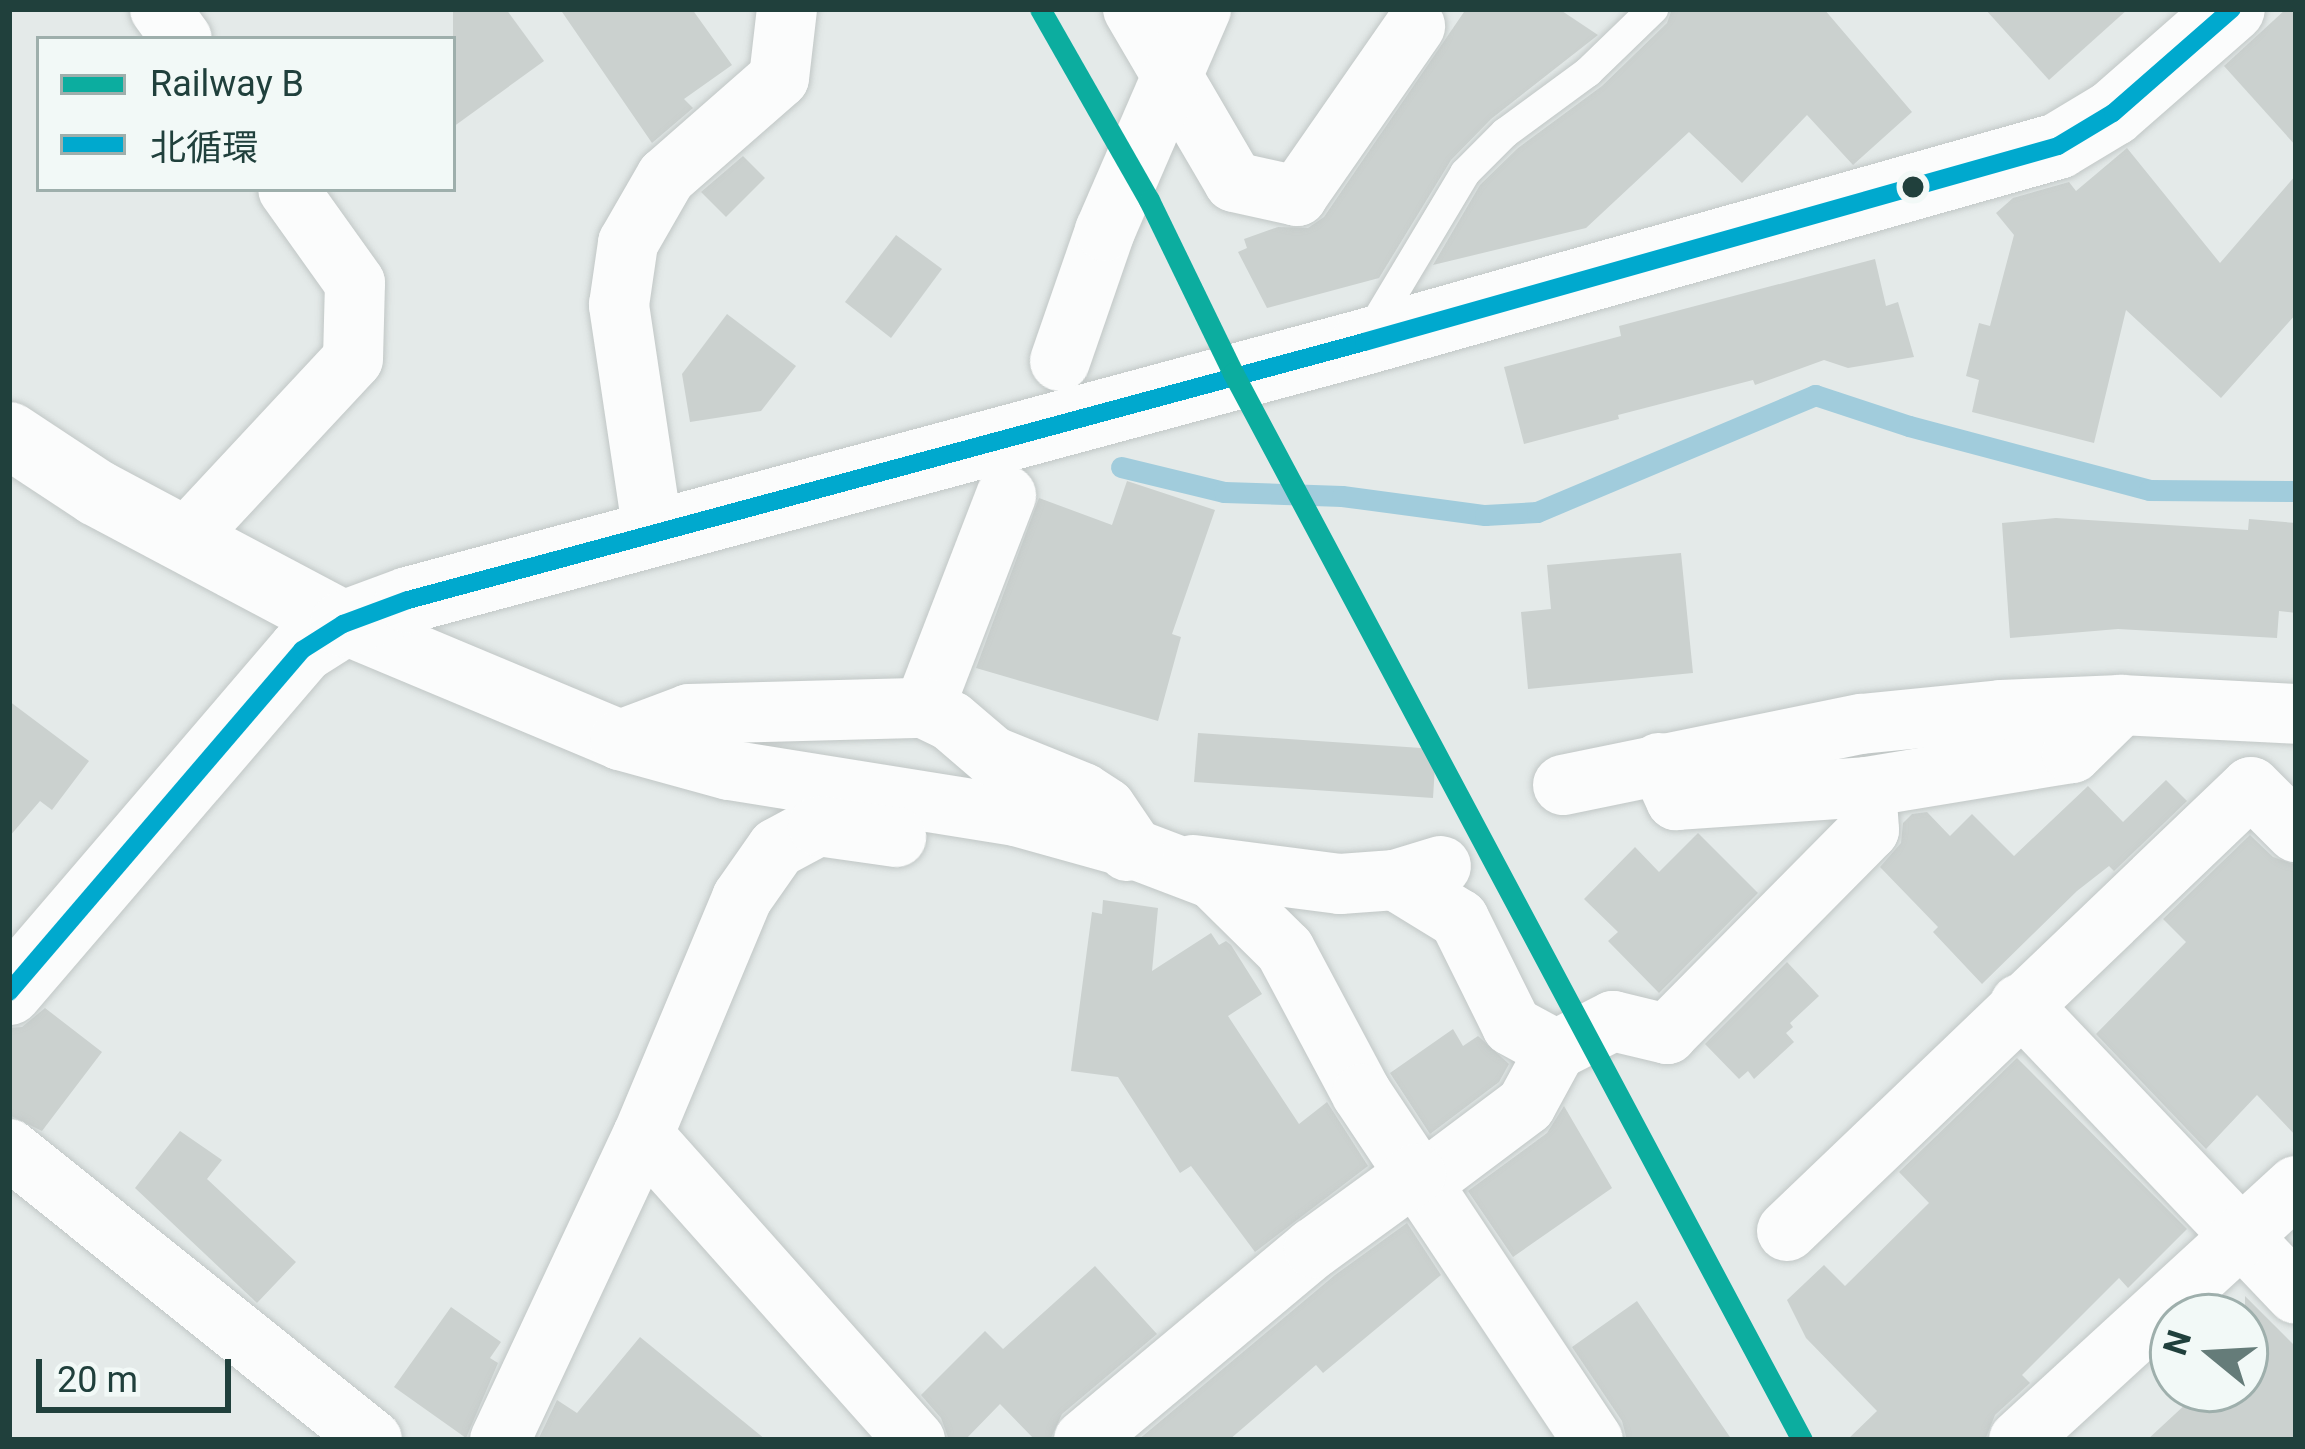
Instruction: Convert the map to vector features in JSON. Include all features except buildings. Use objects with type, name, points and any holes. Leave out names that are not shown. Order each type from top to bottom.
[{"type":"street","points":[[160,9],[180,36]]},
{"type":"street","points":[[653,533],[620,305],[628,243],[666,177],[779,78],[787,9]]},
{"type":"street","points":[[1133,9],[1234,182],[1297,196],[1415,26]]},
{"type":"street","points":[[1060,361],[1106,231],[1201,9]]},
{"type":"street","points":[[9,992],[302,650],[343,624],[408,600],[1364,342],[2058,146],[2113,113],[2232,9]]},
{"type":"street","points":[[187,537],[353,359],[355,283],[290,192]]},
{"type":"street","points":[[9,435],[97,493],[343,624],[620,740],[729,770],[1016,816],[1156,856],[1340,884],[1418,873],[1459,919],[1512,1026],[1556,1050]]},
{"type":"street","points":[[924,708],[1006,495]]},
{"type":"street","points":[[1659,763],[1676,800],[1866,788],[2072,753],[2121,705]]},
{"type":"street","points":[[1563,784],[1861,724],[2121,705],[2296,714]]},
{"type":"street","points":[[620,740],[689,714],[924,708],[951,721],[992,756],[1083,793],[1106,808],[1156,856],[1239,900],[1285,950],[1362,1094],[1593,1440]]},
{"type":"street","points":[[1787,1231],[2251,787],[2296,832]]},
{"type":"street","points":[[1084,1440],[1314,1248],[1526,1105],[1556,1050],[1613,1021],[1667,1034],[1868,830],[1866,788]]},
{"type":"street","points":[[500,1440],[643,1135],[742,898],[777,848],[818,826],[1081,864],[1156,856]]},
{"type":"street","points":[[2020,1004],[2296,1294]]},
{"type":"street","points":[[643,1135],[914,1440]]},
{"type":"street","points":[[9,1149],[372,1440]]},
{"type":"street","points":[[2019,1440],[2296,1186]]},
{"type":"lane","points":[[1364,342],[1465,173],[1505,133],[1588,72],[1653,9]]},
{"type":"waterway","points":[[1121,467],[1224,492],[1342,496],[1485,515],[1537,512],[1815,395],[1909,426],[2149,490],[2296,491]]},
{"type":"rail line","name":"B","points":[[1040,9],[1149,200],[1233,373],[1802,1440]]},
{"type":"transit line","name":"北循環","points":[[9,992],[302,650],[343,624],[408,600],[1364,342],[2058,146],[2113,113],[2232,9]]}]
